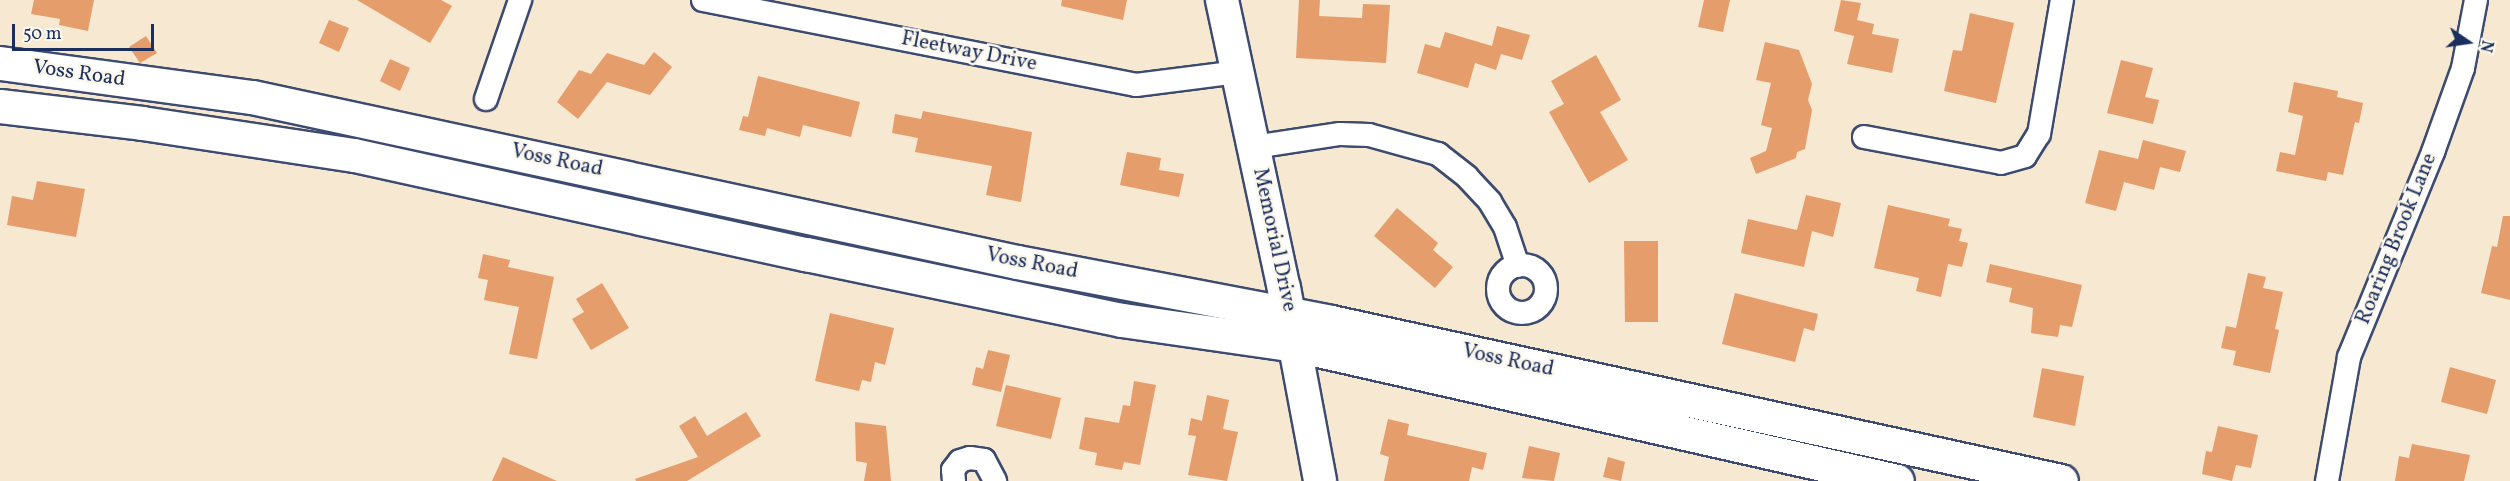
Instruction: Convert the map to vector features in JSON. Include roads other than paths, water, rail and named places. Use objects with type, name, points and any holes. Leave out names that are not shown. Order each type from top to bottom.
[{"type":"main road","name":"Voss Road","points":[[0,63],[252,97],[592,168],[1017,262],[1290,314],[2019,476],[2061,481]]},
{"type":"main road","points":[[142,123],[150,83]]},
{"type":"main road","name":"Voss Road","points":[[0,106],[142,123],[354,155],[806,254],[1122,320],[1296,345],[1897,481]]},
{"type":"main road","points":[[582,205],[592,168]]},
{"type":"main road","points":[[806,254],[815,218]]},
{"type":"street","points":[[486,99],[520,0]]},
{"type":"street","name":"Fleetway Drive","points":[[703,0],[1137,85],[1237,72]]},
{"type":"street","name":"Memorial Drive","points":[[1222,0],[1290,314],[1320,481]]},
{"type":"street","points":[[1864,137],[2001,163],[2025,156],[2039,134],[2062,0]]},
{"type":"street","name":"Roaring Brook Lane","points":[[2327,481],[2349,357],[2433,152],[2463,68],[2476,0]]},
{"type":"street","points":[[1254,147],[1340,135],[1369,135],[1438,154],[1467,177],[1490,202],[1505,227],[1518,266]]},
{"type":"street","points":[[954,481],[953,470],[960,461],[970,458],[984,460],[995,481]]}]
